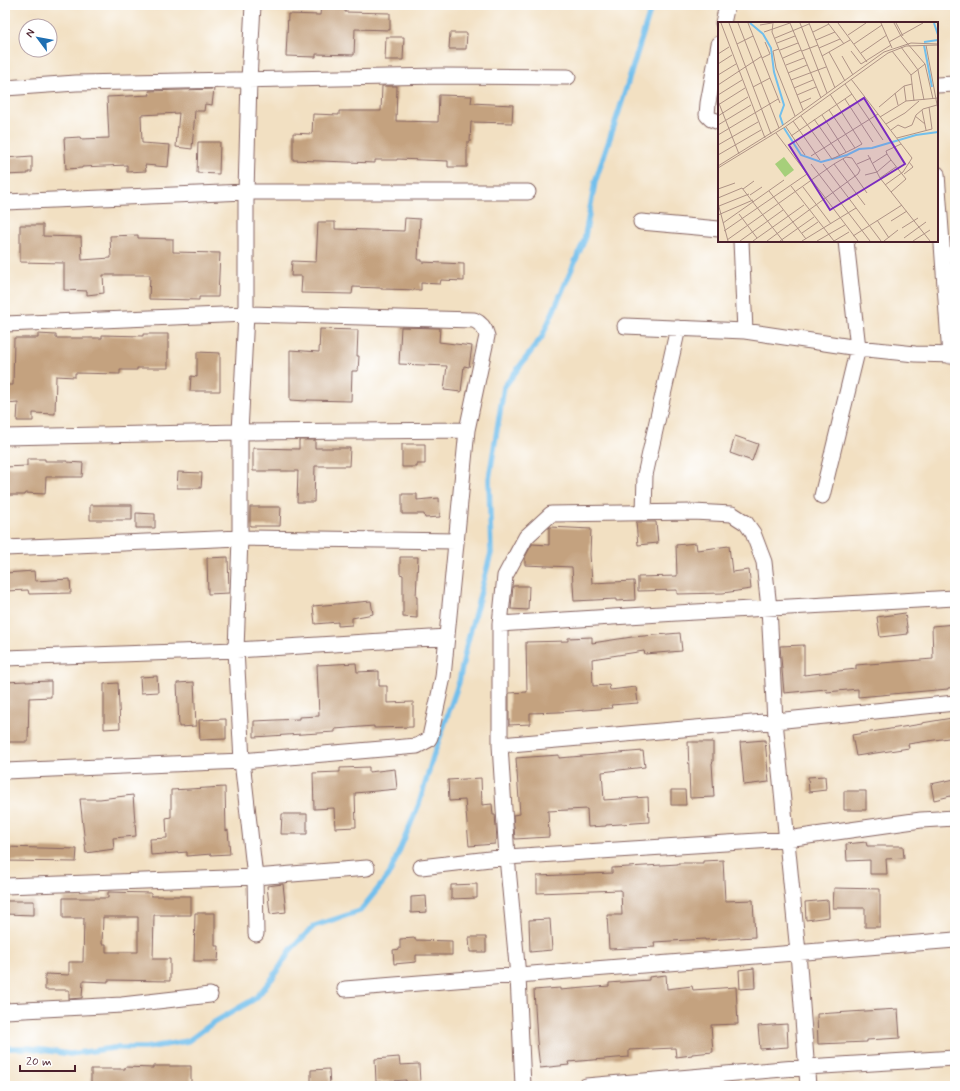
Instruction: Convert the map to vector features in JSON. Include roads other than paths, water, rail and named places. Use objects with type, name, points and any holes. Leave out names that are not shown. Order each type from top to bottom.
[{"type":"street","points":[[253,5],[246,192],[246,314],[240,432],[240,538],[236,650],[242,761],[255,877],[256,934]]},
{"type":"street","points":[[723,22],[727,5]]},
{"type":"street","points":[[718,49],[707,115],[708,117],[718,122]]},
{"type":"street","points":[[5,88],[76,83],[440,76],[568,77]]},
{"type":"street","points":[[938,85],[955,84]]},
{"type":"street","points":[[625,326],[745,331],[858,348],[952,355],[938,186]]},
{"type":"street","points":[[5,202],[246,192],[528,192]]},
{"type":"street","points":[[641,222],[718,229]]},
{"type":"street","points":[[741,242],[745,331]]},
{"type":"street","points":[[822,496],[858,348],[846,242]]},
{"type":"street","points":[[5,324],[246,314],[469,319],[478,322],[483,326],[487,336],[467,430],[443,677],[430,737],[428,740],[417,746],[242,761],[5,771]]},
{"type":"street","points":[[644,512],[645,475],[678,328]]},
{"type":"street","points":[[5,437],[240,432],[467,430]]},
{"type":"street","points":[[523,1086],[518,976],[507,857],[500,745],[500,624],[505,576],[526,537],[551,514],[644,512],[732,514],[746,523],[754,533],[764,562],[769,608],[775,721],[798,952],[808,1086]]},
{"type":"street","points":[[5,548],[240,538],[456,541]]},
{"type":"street","points":[[500,624],[955,598]]},
{"type":"street","points":[[5,658],[236,650],[447,637]]},
{"type":"street","points":[[500,745],[775,721],[955,703]]},
{"type":"street","points":[[420,867],[507,857],[787,839],[921,820],[955,818]]},
{"type":"street","points":[[5,886],[255,877],[367,868]]},
{"type":"street","points":[[345,989],[955,940]]},
{"type":"street","points":[[5,1011],[122,1005],[210,995]]},
{"type":"street","points":[[586,1086],[807,1067],[955,1058]]},
{"type":"waterway","points":[[5,1048],[29,1048],[70,1054],[113,1048],[145,1048],[188,1041],[213,1023],[256,998],[274,976],[292,948],[314,926],[360,911],[389,875],[419,804],[433,757],[459,682],[466,648],[491,553],[489,479],[504,387],[542,337],[584,241],[595,182],[652,5]]}]
